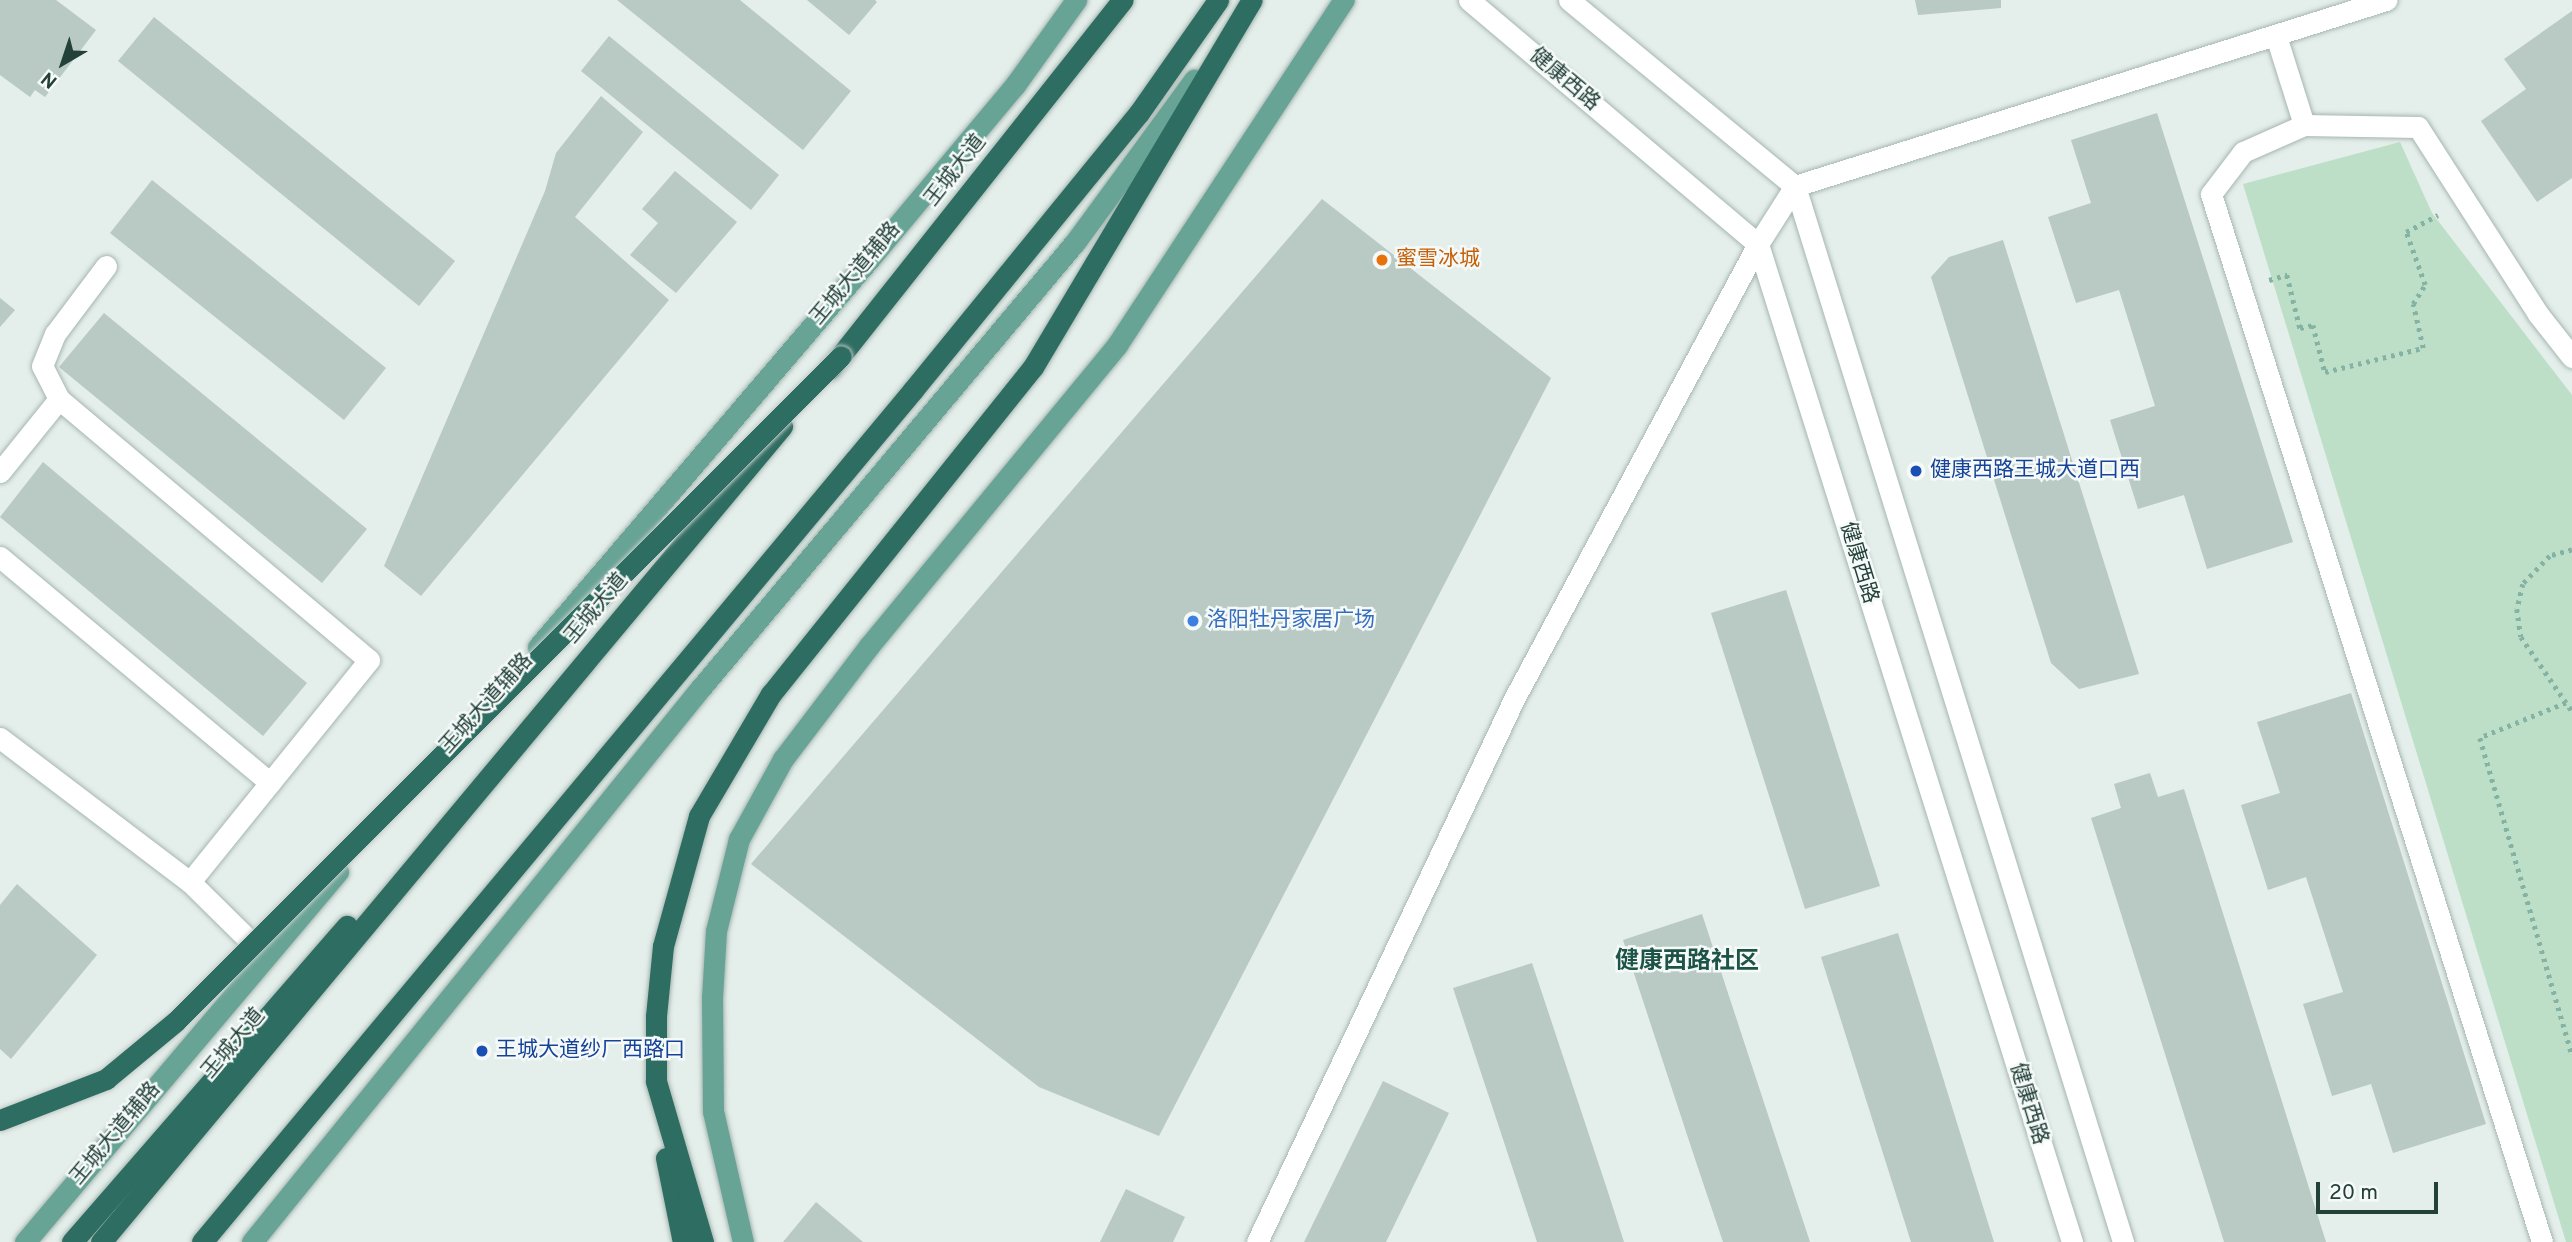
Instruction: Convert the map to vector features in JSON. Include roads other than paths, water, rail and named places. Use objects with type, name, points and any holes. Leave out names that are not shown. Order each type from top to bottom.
[{"type":"highway","name":"王城大道","points":[[101,1242],[841,356],[1122,0]]},
{"type":"highway","points":[[202,1242],[948,348],[1139,113],[1218,0]]},
{"type":"highway","points":[[683,1242],[663,1146],[656,1081],[656,1016],[663,946],[699,816],[771,694],[1033,367],[1250,0]]},
{"type":"highway","points":[[0,1120],[106,1079],[176,1021],[841,356]]},
{"type":"highway","points":[[72,1242],[841,356]]},
{"type":"highway","points":[[656,1081],[703,1242]]},
{"type":"main road","name":"王城大道辅路","points":[[25,1242],[264,955],[583,596],[863,267],[1014,85],[1076,0]]},
{"type":"main road","points":[[252,1242],[699,690],[1076,241],[1182,99],[1250,0]]},
{"type":"main road","points":[[743,1242],[713,1111],[712,998],[716,931],[739,839],[791,749],[1117,345],[1344,0]]},
{"type":"street","name":"健康西路","points":[[1469,0],[1758,244],[2072,1242]]},
{"type":"street","points":[[1569,0],[1795,186],[2123,1242]]},
{"type":"street","points":[[1257,1242],[1515,698],[1758,244],[1795,186],[2386,0]]},
{"type":"street","points":[[2276,36],[2304,125]]},
{"type":"street","points":[[2542,1242],[2211,194],[2243,152],[2304,125],[2418,127],[2465,201],[2572,357]]},
{"type":"street","points":[[106,266],[55,334],[42,366],[60,399],[369,660],[190,882]]},
{"type":"street","points":[[2,466],[60,399]]},
{"type":"street","points":[[0,557],[270,783]]},
{"type":"street","points":[[0,738],[190,882],[264,955]]},
{"type":"place","name":"蜜雪冰城","points":[[1382,260]]},
{"type":"place","name":"健康西路王城大道口西","points":[[1916,471]]},
{"type":"place","name":"洛阳牡丹家居广场","points":[[1193,621]]},
{"type":"place","name":"王城大道纱厂西路口","points":[[482,1051]]},
{"type":"district","name":"健康西路社区","points":[[1687,963]]}]
